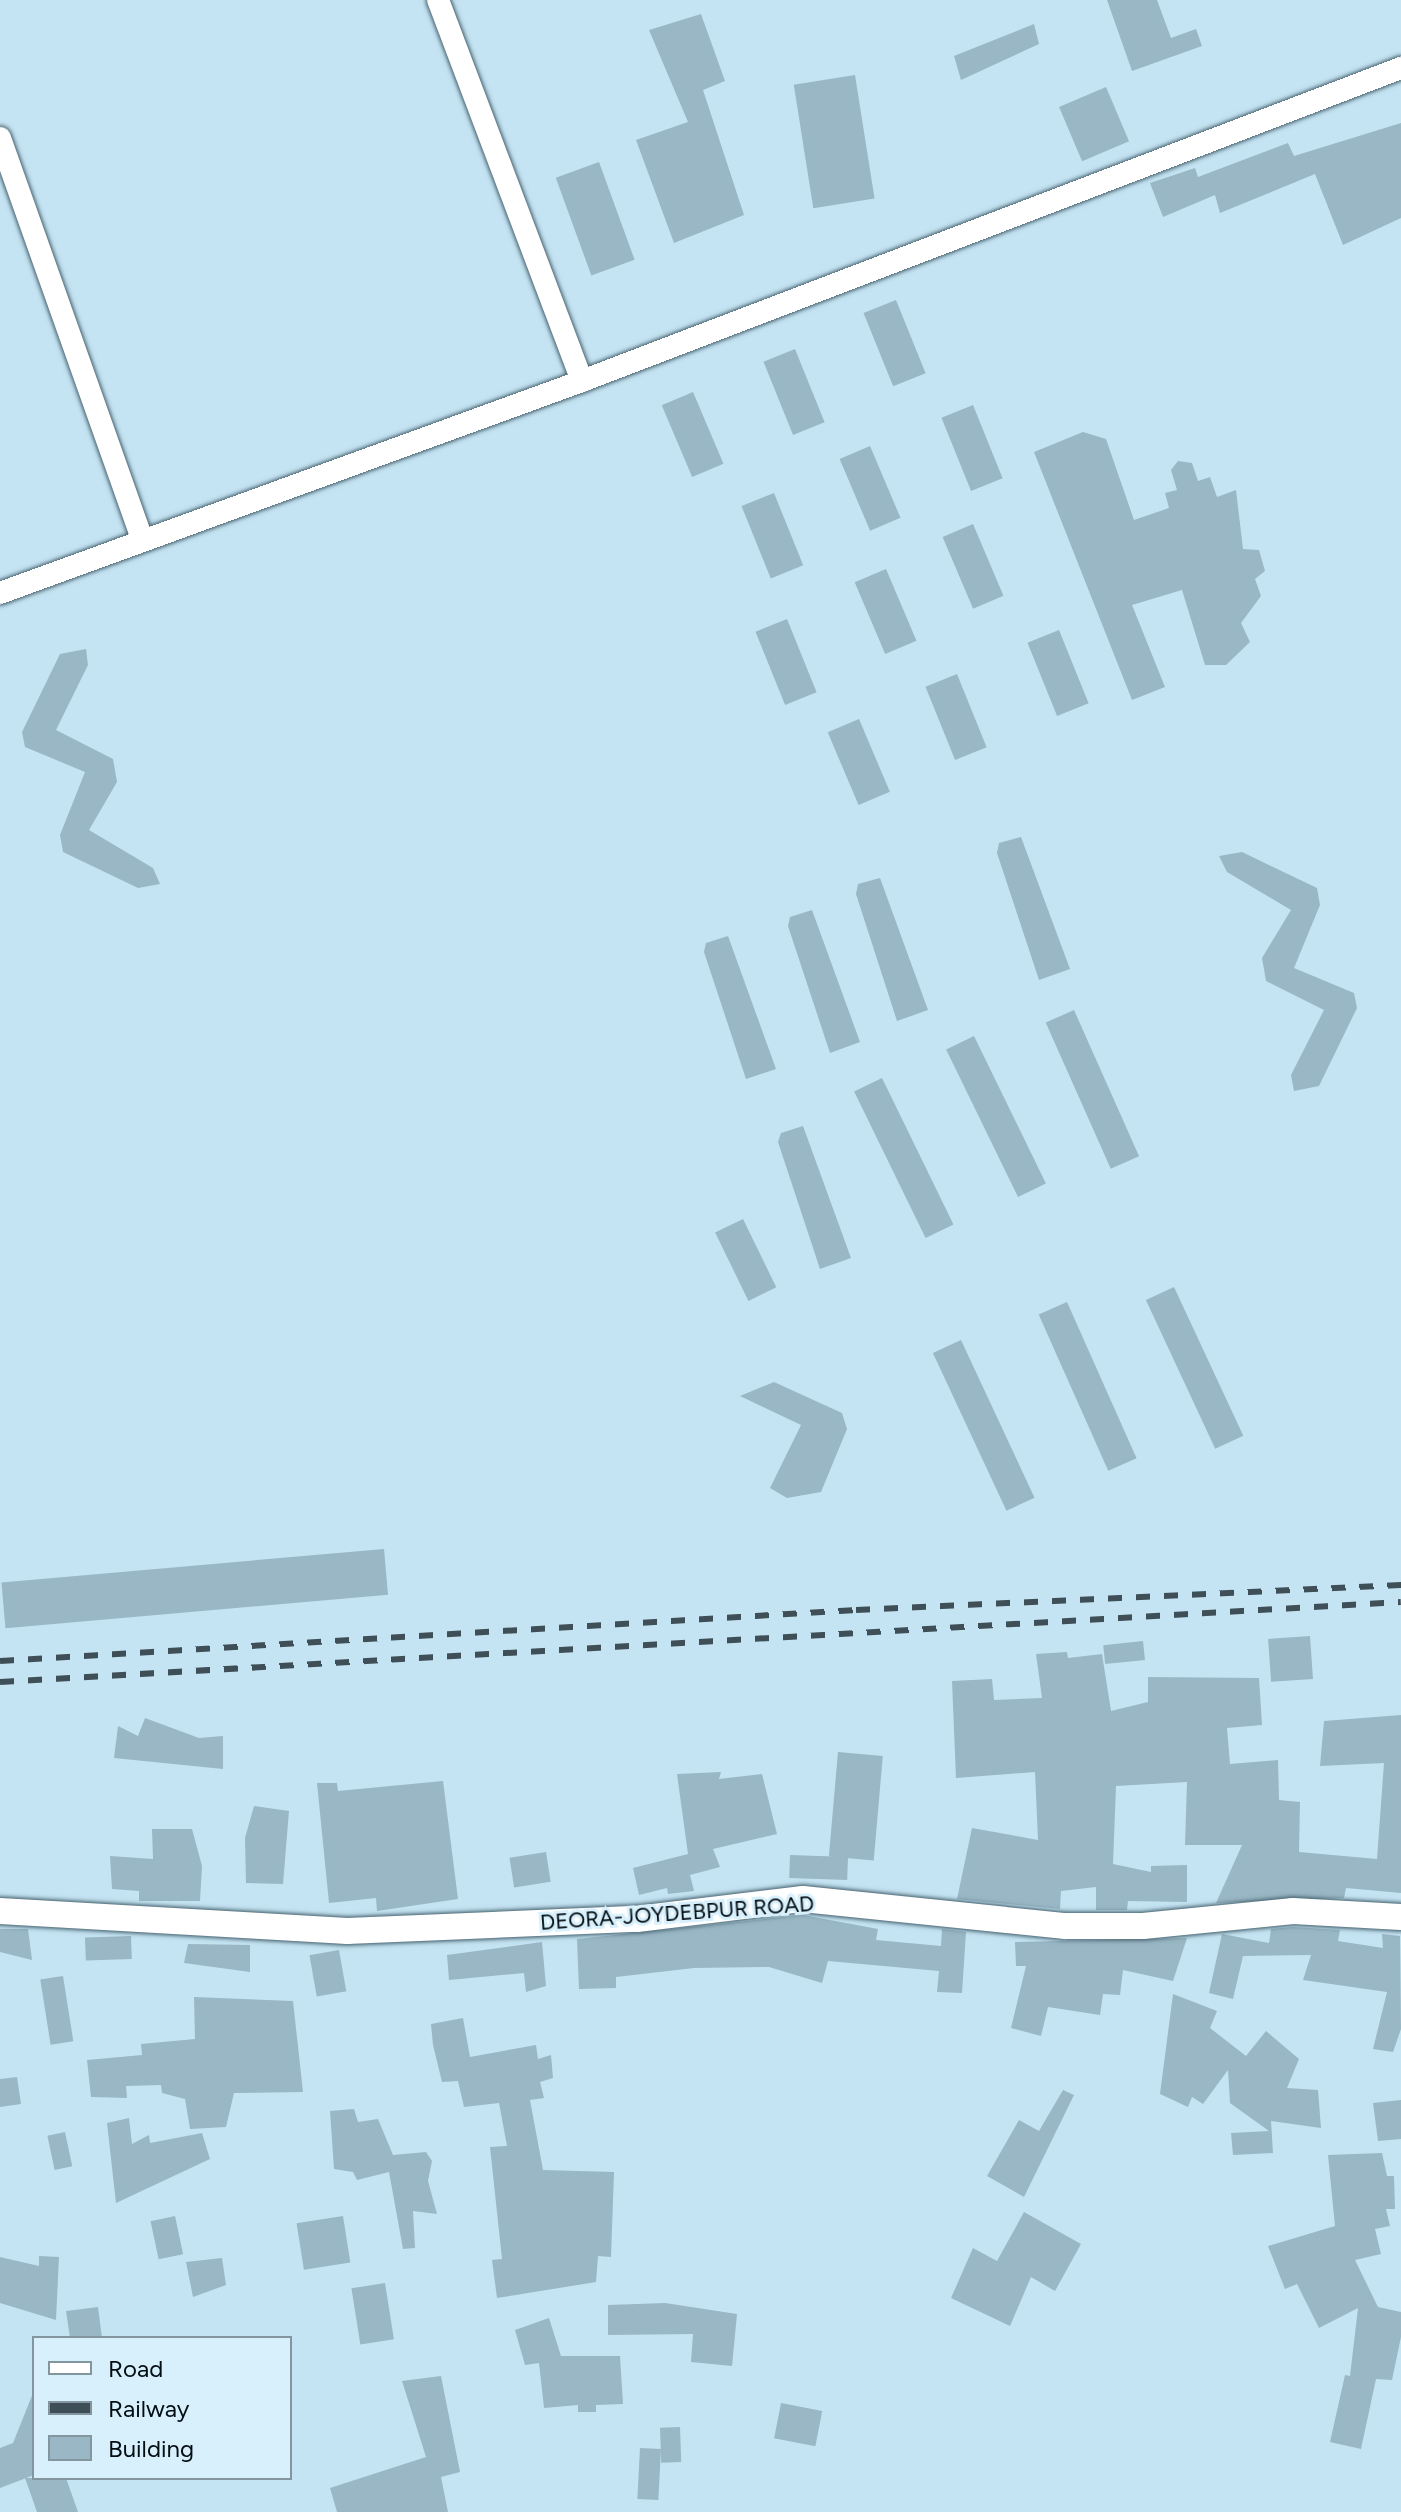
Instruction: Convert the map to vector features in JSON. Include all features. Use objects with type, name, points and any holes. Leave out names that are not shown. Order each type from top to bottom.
[{"type":"street","points":[[438,0],[582,381]]},
{"type":"street","points":[[0,593],[582,381],[1401,68]]},
{"type":"street","points":[[0,138],[142,540]]},
{"type":"street","name":"DEORA-JOYDEBPUR ROAD","points":[[0,1911],[347,1931],[637,1919],[803,1899],[1066,1926],[1143,1926],[1293,1911],[1401,1917]]},
{"type":"building","points":[[1107,0],[1157,0],[1171,38],[1196,29],[1202,46],[1132,71]]},
{"type":"building","points":[[701,14],[725,81],[703,90],[744,215],[674,243],[636,140],[688,122],[649,30]]},
{"type":"building","points":[[1034,24],[1039,44],[961,80],[954,56]]},
{"type":"building","points":[[855,75],[875,198],[813,208],[794,85]]},
{"type":"building","points":[[1106,87],[1129,141],[1082,161],[1059,107]]},
{"type":"building","points":[[1401,123],[1401,218],[1343,245],[1315,174],[1220,213],[1215,195],[1163,217],[1150,183],[1195,168],[1198,177],[1288,143],[1294,156]]},
{"type":"building","points":[[599,162],[635,260],[591,275],[556,178]]},
{"type":"building","points":[[896,300],[926,373],[893,386],[864,313]]},
{"type":"building","points":[[795,349],[825,422],[793,435],[763,362]]},
{"type":"building","points":[[693,392],[723,464],[692,477],[662,405]]},
{"type":"building","points":[[973,405],[1003,478],[971,491],[941,418]]},
{"type":"building","points":[[1083,432],[1106,439],[1134,520],[1169,508],[1165,493],[1177,490],[1171,470],[1178,461],[1192,463],[1198,481],[1210,477],[1217,497],[1236,490],[1243,549],[1259,550],[1265,571],[1255,579],[1261,596],[1241,623],[1250,642],[1226,665],[1205,665],[1182,590],[1132,605],[1165,687],[1132,700],[1034,452]]},
{"type":"building","points":[[870,446],[900,518],[870,531],[840,459]]},
{"type":"building","points":[[774,493],[803,565],[771,578],[742,506]]},
{"type":"building","points":[[973,524],[1003,596],[973,609],[943,537]]},
{"type":"building","points":[[886,569],[916,641],[885,654],[855,582]]},
{"type":"building","points":[[787,619],[817,692],[785,705],[755,632]]},
{"type":"building","points":[[1059,630],[1089,703],[1057,716],[1027,643]]},
{"type":"building","points":[[86,649],[88,665],[56,730],[113,759],[117,782],[89,830],[153,868],[160,884],[138,888],[63,852],[60,835],[85,772],[25,747],[22,732],[60,654]]},
{"type":"building","points":[[957,674],[987,747],[955,760],[925,687]]},
{"type":"building","points":[[859,719],[890,792],[859,805],[828,732]]},
{"type":"building","points":[[1021,837],[1070,969],[1039,980],[997,853],[999,843]]},
{"type":"building","points":[[1242,852],[1317,888],[1320,905],[1294,968],[1354,993],[1357,1008],[1319,1086],[1294,1091],[1291,1075],[1324,1010],[1266,981],[1262,958],[1291,910],[1227,872],[1219,856]]},
{"type":"building","points":[[880,878],[928,1010],[897,1021],[856,894],[858,884]]},
{"type":"building","points":[[812,910],[860,1042],[830,1053],[788,926],[790,917]]},
{"type":"building","points":[[728,936],[776,1069],[746,1079],[704,952],[706,943]]},
{"type":"building","points":[[1074,1010],[1139,1156],[1111,1169],[1046,1023]]},
{"type":"building","points":[[974,1036],[1046,1183],[1018,1197],[946,1050]]},
{"type":"building","points":[[882,1078],[953,1225],[926,1238],[854,1092]]},
{"type":"building","points":[[803,1126],[851,1258],[820,1269],[778,1142],[781,1133]]},
{"type":"building","points":[[743,1219],[776,1287],[748,1301],[715,1233]]},
{"type":"building","points":[[1174,1287],[1243,1436],[1215,1449],[1146,1300]]},
{"type":"building","points":[[1067,1302],[1137,1458],[1108,1471],[1039,1315]]},
{"type":"building","points":[[961,1340],[1035,1498],[1006,1511],[933,1353]]},
{"type":"building","points":[[774,1382],[842,1413],[847,1429],[821,1492],[787,1498],[770,1488],[801,1425],[740,1396]]},
{"type":"building","points":[[384,1549],[388,1595],[5,1628],[1,1582]]},
{"type":"building","points":[[1310,1636],[1313,1679],[1271,1682],[1268,1639]]},
{"type":"building","points":[[1143,1641],[1145,1660],[1105,1664],[1103,1645]]},
{"type":"building","points":[[1067,1652],[1068,1658],[1102,1654],[1111,1711],[1148,1702],[1148,1677],[1259,1678],[1262,1725],[1227,1728],[1230,1764],[1278,1760],[1279,1800],[1300,1802],[1299,1852],[1377,1859],[1384,1763],[1320,1766],[1324,1721],[1401,1715],[1401,1893],[1346,1888],[1344,1898],[1216,1903],[1242,1845],[1185,1845],[1187,1782],[1116,1786],[1113,1864],[1151,1872],[1151,1866],[1187,1865],[1187,1902],[1128,1901],[1127,1910],[1096,1910],[1096,1887],[1061,1891],[1060,1909],[957,1899],[972,1828],[1038,1840],[1035,1772],[956,1778],[952,1681],[992,1679],[994,1700],[1042,1698],[1036,1654]]},
{"type":"building","points":[[145,1718],[199,1738],[223,1736],[223,1769],[114,1758],[118,1726],[138,1736]]},
{"type":"building","points":[[838,1752],[883,1756],[874,1861],[829,1857]]},
{"type":"building","points":[[721,1772],[719,1779],[762,1774],[777,1834],[713,1849],[720,1867],[690,1875],[694,1891],[668,1894],[667,1888],[639,1895],[633,1868],[688,1854],[677,1774]]},
{"type":"building","points":[[443,1781],[458,1899],[377,1911],[376,1898],[329,1903],[317,1783],[337,1783],[338,1791]]},
{"type":"building","points":[[254,1806],[289,1811],[283,1884],[246,1883],[245,1838]]},
{"type":"building","points":[[152,1829],[192,1829],[202,1866],[200,1901],[139,1901],[139,1891],[112,1889],[110,1856],[153,1859]]},
{"type":"building","points":[[546,1852],[551,1882],[514,1887],[509,1858]]},
{"type":"building","points":[[790,1855],[848,1857],[847,1880],[789,1878]]},
{"type":"building","points":[[803,1915],[878,1929],[876,1940],[941,1946],[942,1929],[966,1932],[962,1993],[937,1992],[939,1971],[828,1961],[822,1983],[769,1967],[694,1968],[616,1977],[616,1988],[579,1989],[577,1939]]},
{"type":"building","points":[[0,1929],[28,1929],[32,1960],[0,1952]]},
{"type":"building","points":[[1271,1929],[1340,1930],[1338,1941],[1383,1948],[1382,1934],[1400,1936],[1401,2029],[1393,2052],[1373,2049],[1387,1992],[1303,1980],[1311,1955],[1243,1956],[1233,1999],[1209,1993],[1222,1934],[1269,1943]]},
{"type":"building","points":[[131,1936],[132,1959],[86,1961],[85,1938]]},
{"type":"building","points":[[1187,1938],[1173,1981],[1123,1970],[1120,1995],[1103,1994],[1100,2015],[1048,2007],[1041,2036],[1011,2028],[1026,1966],[1016,1966],[1015,1942]]},
{"type":"building","points":[[542,1942],[546,1986],[526,1992],[524,1973],[449,1980],[447,1955]]},
{"type":"building","points":[[188,1944],[250,1945],[250,1972],[184,1963]]},
{"type":"building","points":[[339,1950],[346,1991],[317,1997],[309,1955]]},
{"type":"building","points":[[63,1976],[73,2041],[51,2045],[40,1980]]},
{"type":"building","points":[[1173,1994],[1217,2011],[1210,2028],[1246,2056],[1266,2031],[1299,2059],[1287,2088],[1318,2090],[1321,2128],[1271,2121],[1273,2153],[1233,2155],[1231,2133],[1269,2131],[1230,2103],[1228,2070],[1203,2104],[1192,2097],[1188,2107],[1160,2094]]},
{"type":"building","points":[[194,1997],[293,2001],[303,2092],[234,2093],[226,2127],[190,2129],[185,2099],[162,2093],[161,2085],[126,2086],[127,2098],[91,2097],[87,2060],[142,2055],[141,2044],[195,2039]]},
{"type":"building","points":[[463,2018],[470,2057],[536,2045],[538,2059],[551,2055],[553,2078],[540,2082],[544,2098],[530,2100],[543,2170],[614,2172],[611,2257],[598,2256],[596,2282],[497,2298],[492,2260],[502,2259],[490,2147],[507,2146],[499,2103],[464,2107],[458,2081],[442,2082],[433,2045],[431,2024]]},
{"type":"building","points":[[17,2077],[21,2104],[0,2107],[0,2079]]},
{"type":"building","points":[[1063,2090],[1074,2095],[1024,2197],[987,2176],[1019,2120],[1039,2131]]},
{"type":"building","points":[[1401,2100],[1401,2139],[1378,2141],[1373,2103]]},
{"type":"building","points":[[354,2109],[358,2122],[378,2119],[393,2155],[426,2152],[432,2161],[428,2181],[437,2214],[413,2211],[415,2248],[403,2249],[389,2172],[357,2180],[353,2172],[334,2169],[330,2111]]},
{"type":"building","points":[[129,2118],[132,2144],[149,2135],[150,2143],[202,2133],[210,2159],[116,2203],[107,2123]]},
{"type":"building","points":[[65,2132],[72,2166],[55,2170],[47,2136]]},
{"type":"building","points":[[1382,2153],[1387,2176],[1394,2176],[1395,2209],[1386,2209],[1390,2226],[1375,2229],[1381,2254],[1355,2260],[1378,2307],[1401,2312],[1401,2337],[1392,2380],[1376,2379],[1361,2449],[1330,2442],[1345,2375],[1350,2376],[1358,2308],[1319,2328],[1297,2284],[1285,2289],[1268,2246],[1335,2226],[1328,2155]]},
{"type":"building","points":[[1024,2212],[1081,2244],[1055,2291],[1031,2277],[1010,2326],[951,2298],[973,2248],[997,2261]]},
{"type":"building","points":[[175,2216],[183,2254],[159,2259],[151,2221]]},
{"type":"building","points":[[343,2216],[350,2262],[304,2270],[297,2223]]},
{"type":"building","points":[[39,2256],[59,2257],[56,2320],[0,2303],[0,2257],[39,2266]]},
{"type":"building","points":[[222,2258],[226,2285],[193,2297],[186,2262]]},
{"type":"building","points":[[385,2283],[394,2339],[360,2345],[351,2288]]},
{"type":"building","points":[[665,2303],[737,2314],[732,2366],[691,2362],[693,2334],[608,2335],[608,2305]]},
{"type":"building","points":[[98,2307],[102,2336],[70,2336],[66,2311]]},
{"type":"building","points":[[549,2318],[561,2356],[620,2356],[623,2404],[596,2405],[596,2412],[578,2412],[578,2405],[544,2408],[539,2363],[525,2365],[515,2330]]},
{"type":"building","points":[[441,2376],[460,2472],[441,2477],[448,2512],[337,2512],[330,2488],[426,2457],[402,2381]]},
{"type":"building","points":[[32,2396],[32,2476],[0,2488],[0,2448],[13,2443]]},
{"type":"building","points":[[781,2403],[822,2411],[815,2446],[774,2438]]},
{"type":"building","points":[[680,2427],[681,2462],[661,2463],[660,2428]]},
{"type":"building","points":[[640,2448],[661,2449],[658,2500],[637,2499]]},
{"type":"building","points":[[25,2478],[67,2480],[78,2512],[37,2512]]},
{"type":"railway","points":[[0,1661],[856,1610],[1401,1585]]},
{"type":"railway","points":[[0,1682],[1401,1602]]}]
